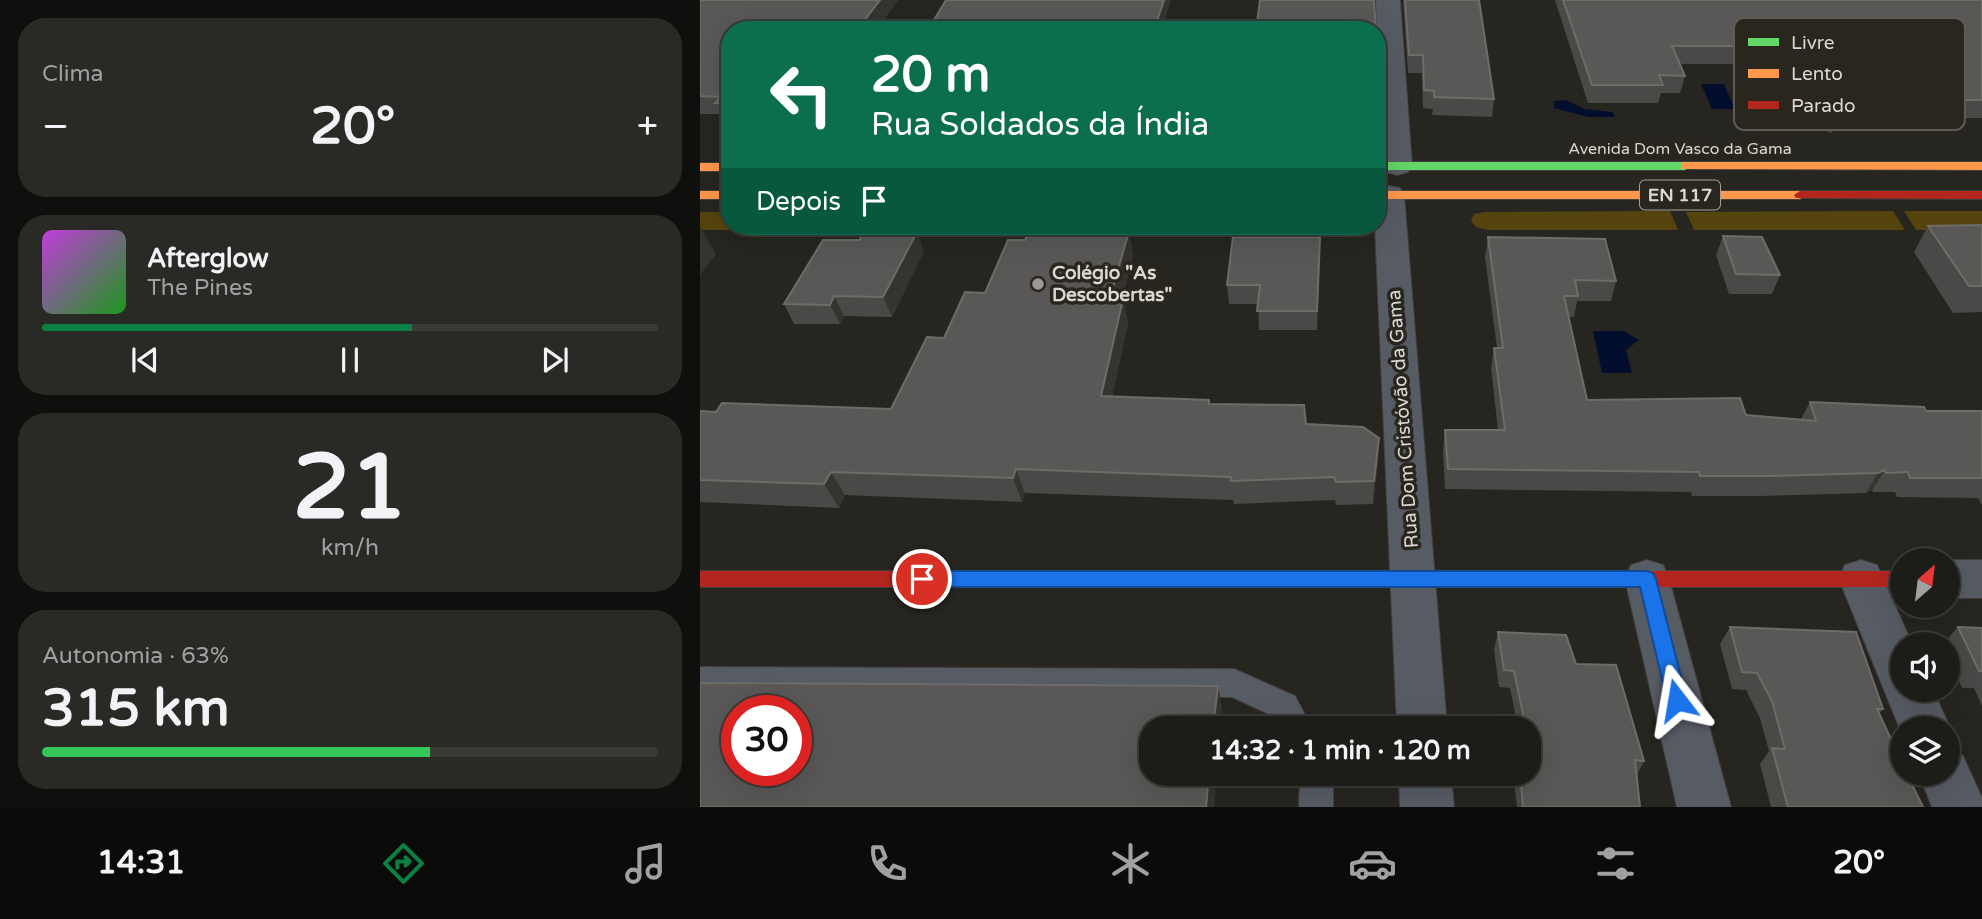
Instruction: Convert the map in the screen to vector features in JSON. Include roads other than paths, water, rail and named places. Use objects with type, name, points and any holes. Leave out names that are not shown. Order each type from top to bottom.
[{"type":"main road","name":"Avenida Dom Vasco da Gama","points":[[1386,181],[1982,166]]},
{"type":"main road","points":[[700,167],[721,167]]},
{"type":"main road","name":"EN 117","points":[[1386,181],[1982,195]]},
{"type":"main road","points":[[700,195],[721,195]]},
{"type":"main road","points":[[700,579],[1882,579]]},
{"type":"street","name":"Rua Dom Cristóvão da Gama","points":[[1386,121],[1388,0]]},
{"type":"street","name":"Rua Dom Cristóvão da Gama","points":[[1386,195],[1421,716]]},
{"type":"street","points":[[1647,579],[1704,807]]},
{"type":"street","points":[[1882,579],[1893,632]]},
{"type":"street","points":[[1960,579],[1982,579]]},
{"type":"street","points":[[1426,786],[1427,807]]},
{"type":"street","points":[[1950,786],[1959,807]]},
{"type":"lane","points":[[700,681],[1234,683],[1283,706],[1289,716]]},
{"type":"lane","points":[[1316,807],[1317,786]]},
{"type":"water","points":[[1701,84],[1724,84],[1734,109],[1712,109]]},
{"type":"water","points":[[1566,100],[1584,109],[1612,112],[1615,117],[1588,117],[1554,108],[1554,101]]},
{"type":"water","points":[[1593,331],[1624,331],[1639,340],[1626,350],[1632,373],[1602,373]]},
{"type":"place","name":"Colégio \"As Descobertas\"","points":[[1038,284]]}]
